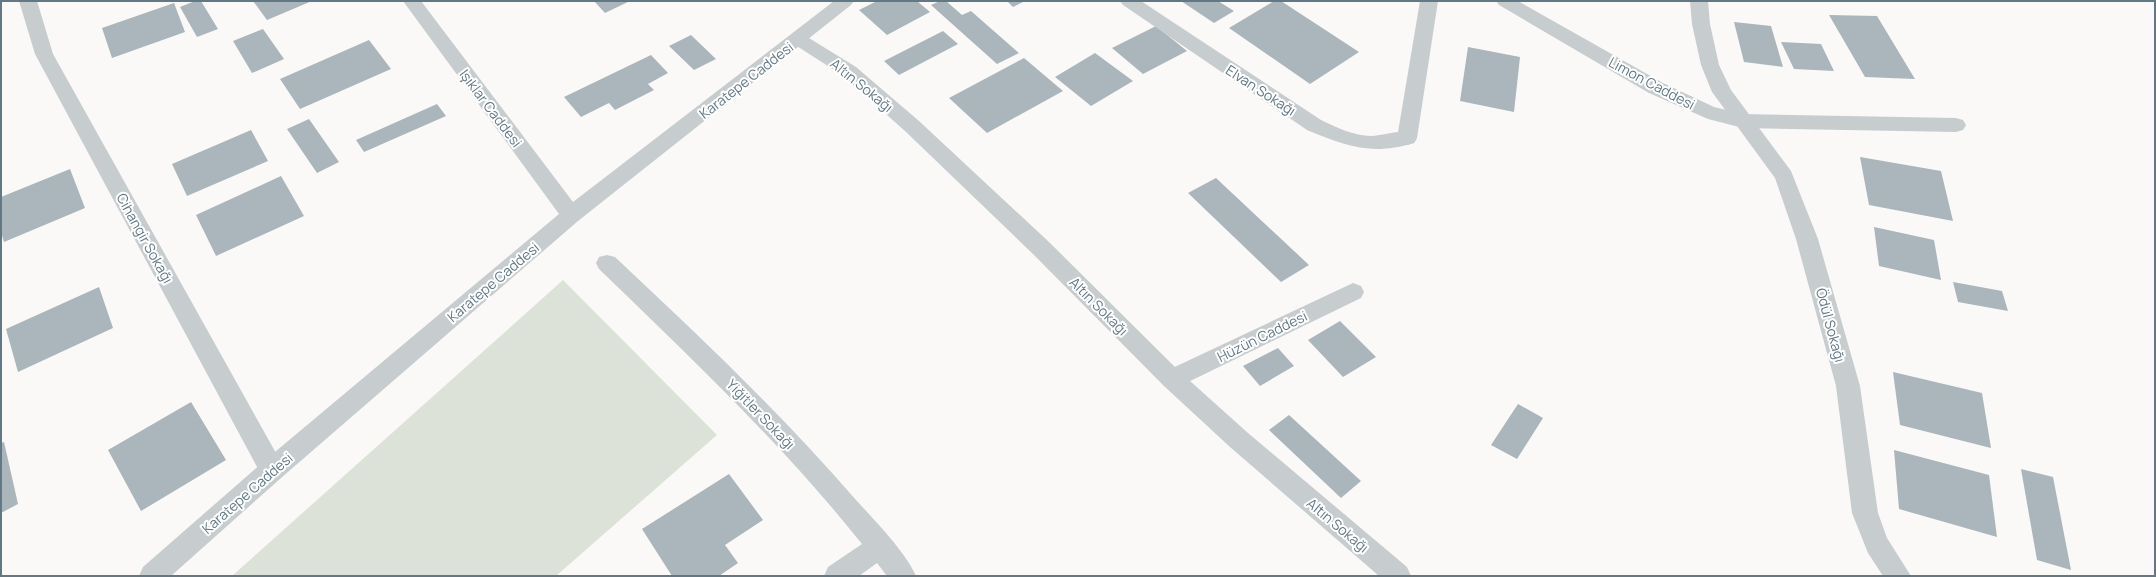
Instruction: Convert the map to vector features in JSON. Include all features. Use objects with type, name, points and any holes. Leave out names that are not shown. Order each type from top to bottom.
[{"type":"street","name":"Cihangir Sokağı","points":[[28,1],[44,54],[272,470]]},
{"type":"street","name":"Işıklar Caddesi","points":[[412,1],[571,215]]},
{"type":"street","name":"Karatepe Caddesi","points":[[152,576],[272,470],[571,215],[845,1]]},
{"type":"street","name":"Elvan Sokağı","points":[[1129,1],[1279,103],[1314,125],[1345,138],[1370,143],[1407,138],[1429,1]]},
{"type":"street","name":"Limon Caddesi","points":[[1505,1],[1656,88],[1708,112],[1743,121],[1956,125]]},
{"type":"street","name":"Ödül Sokağı","points":[[1699,1],[1701,24],[1710,65],[1722,92],[1784,176],[1807,239],[1848,386],[1865,513],[1877,545],[1898,576]]},
{"type":"street","name":"Altın Sokağı","points":[[798,39],[849,71],[912,126],[1041,248],[1172,379],[1239,440],[1398,576]]},
{"type":"street","name":"Yiğitler Sokağı","points":[[607,263],[722,372],[820,475],[880,546],[903,576]]},
{"type":"street","name":"Hüzün Caddesi","points":[[1172,379],[1353,292]]},
{"type":"street","points":[[837,576],[880,546]]},
{"type":"shaded area","points":[[563,280],[717,435],[556,576],[232,576]]},
{"type":"building","points":[[195,1],[201,1],[218,29],[197,37],[180,7]]},
{"type":"building","points":[[253,1],[312,1],[267,20]]},
{"type":"building","points":[[594,1],[630,1],[605,13]]},
{"type":"building","points":[[877,1],[917,1],[930,12],[887,35],[859,10]]},
{"type":"building","points":[[940,1],[946,1],[962,15],[971,11],[1019,53],[997,64],[931,5]]},
{"type":"building","points":[[1007,1],[1025,1],[1013,7]]},
{"type":"building","points":[[1181,1],[1218,1],[1234,11],[1214,23]]},
{"type":"building","points":[[1274,1],[1281,1],[1359,52],[1310,84],[1229,28]]},
{"type":"building","points":[[174,3],[185,32],[112,58],[102,28]]},
{"type":"building","points":[[1829,15],[1877,16],[1915,79],[1865,77]]},
{"type":"building","points":[[1734,22],[1771,26],[1783,67],[1744,62]]},
{"type":"building","points":[[1156,26],[1187,51],[1143,74],[1112,48]]},
{"type":"building","points":[[263,29],[284,59],[252,73],[233,41]]},
{"type":"building","points":[[943,31],[958,44],[899,75],[884,61]]},
{"type":"building","points":[[691,35],[716,59],[694,70],[669,46]]},
{"type":"building","points":[[369,40],[391,69],[300,109],[280,79]]},
{"type":"building","points":[[1781,42],[1821,44],[1834,71],[1794,69]]},
{"type":"building","points":[[1468,47],[1520,57],[1514,112],[1460,101]]},
{"type":"building","points":[[1095,53],[1133,81],[1091,106],[1055,77]]},
{"type":"building","points":[[651,55],[668,73],[648,84],[654,90],[615,110],[609,103],[581,117],[564,97]]},
{"type":"building","points":[[1024,58],[1063,91],[987,133],[949,98]]},
{"type":"building","points":[[437,104],[446,116],[364,152],[356,140]]},
{"type":"building","points":[[309,119],[339,162],[317,173],[287,129]]},
{"type":"building","points":[[251,130],[268,161],[187,196],[172,164]]},
{"type":"building","points":[[1860,157],[1941,171],[1953,221],[1869,205]]},
{"type":"building","points":[[70,169],[85,208],[4,242],[1,232],[1,197]]},
{"type":"building","points":[[281,176],[304,216],[216,256],[196,215]]},
{"type":"building","points":[[1216,178],[1309,265],[1281,282],[1188,193]]},
{"type":"building","points":[[1874,227],[1934,240],[1941,280],[1879,266]]},
{"type":"building","points":[[1953,282],[2002,291],[2008,311],[1958,302]]},
{"type":"building","points":[[99,287],[113,328],[18,372],[6,329]]},
{"type":"building","points":[[1340,321],[1376,357],[1343,377],[1308,340]]},
{"type":"building","points":[[1278,348],[1294,366],[1260,386],[1243,366]]},
{"type":"building","points":[[1893,372],[1982,393],[1991,448],[1900,425]]},
{"type":"building","points":[[191,402],[226,460],[141,511],[108,450]]},
{"type":"building","points":[[1518,404],[1543,418],[1517,459],[1491,445]]},
{"type":"building","points":[[1289,415],[1361,481],[1341,498],[1269,430]]},
{"type":"building","points":[[4,442],[18,504],[1,513],[1,443]]},
{"type":"building","points":[[1894,450],[1989,475],[1997,537],[1899,509]]},
{"type":"building","points":[[2021,469],[2053,477],[2071,570],[2037,560]]},
{"type":"building","points":[[729,474],[763,520],[725,545],[738,563],[719,576],[672,576],[642,529]]}]
